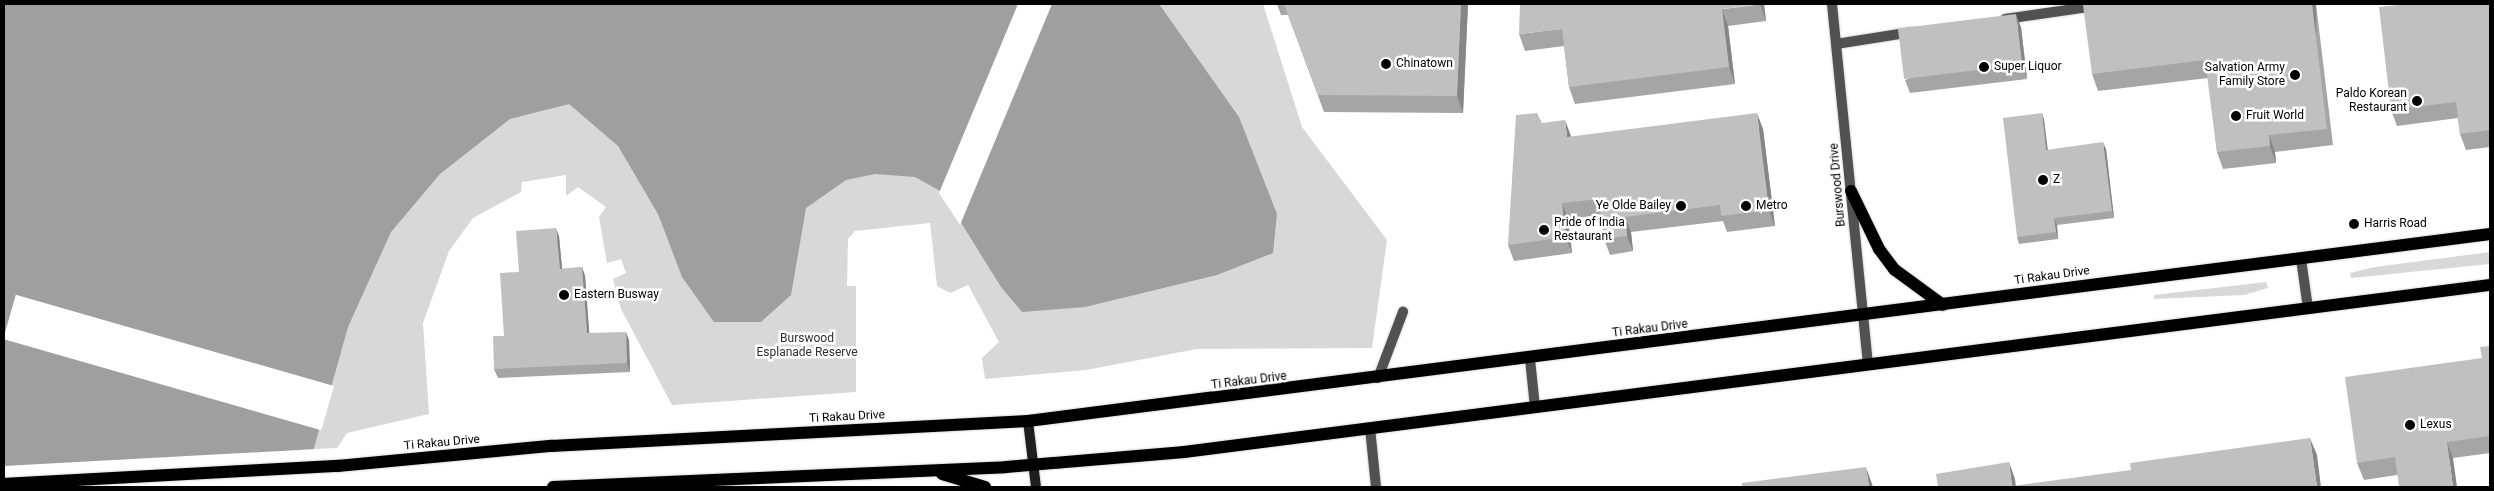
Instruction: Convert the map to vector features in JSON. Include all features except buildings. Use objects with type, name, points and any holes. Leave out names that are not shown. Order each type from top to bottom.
[{"type":"main road","points":[[1851,191],[1879,249],[1895,270],[1943,305]]},
{"type":"main road","name":"Ti Rakau Drive","points":[[4,484],[338,466],[550,446],[1028,421],[1378,378],[2490,234]]},
{"type":"main road","points":[[554,487],[1034,465],[1370,428],[2490,284]]},
{"type":"main road","points":[[1028,421],[1036,487]]},
{"type":"main road","points":[[931,471],[985,487]]},
{"type":"street","name":"Burswood Drive","points":[[1832,4],[1868,364]]},
{"type":"street","points":[[1996,20],[2109,4]]},
{"type":"street","points":[[1836,44],[1920,31]]},
{"type":"street","points":[[2301,258],[2308,308]]},
{"type":"street","points":[[1378,378],[1403,312]]},
{"type":"street","points":[[1530,358],[1535,407]]},
{"type":"street","points":[[1370,428],[1376,487]]},
{"type":"green space","name":"Burswood Esplanade Reserve","points":[[4,4],[1263,4],[1302,127],[1387,240],[1372,348],[1197,349],[1086,370],[985,379],[982,358],[999,342],[968,285],[950,293],[937,286],[930,223],[855,231],[848,239],[847,286],[856,286],[856,392],[672,405],[621,309],[613,279],[626,273],[621,259],[607,263],[599,217],[606,207],[578,187],[566,196],[566,175],[522,182],[521,192],[473,218],[449,251],[423,323],[429,414],[347,433],[337,448],[314,449],[303,487]]},
{"type":"green space","points":[[2490,252],[2490,264],[2351,278],[2350,273],[2375,267]]},
{"type":"green space","points":[[2266,282],[2268,288],[2244,295],[2154,299],[2154,295]]},
{"type":"shaded area","points":[[4,4],[1159,4],[1239,117],[1277,214],[1273,253],[1217,275],[1085,307],[1022,312],[1001,287],[942,192],[915,177],[875,174],[846,180],[806,208],[791,295],[761,322],[714,322],[682,277],[658,214],[618,146],[569,104],[510,119],[440,174],[391,232],[348,327],[303,487],[4,487]]},
{"type":"pier","points":[[1018,4],[1052,4],[960,225],[939,193]]},
{"type":"pier","points":[[16,295],[334,386],[321,430],[4,339]]},
{"type":"pier","points":[[316,449],[305,487],[4,487],[4,466]]},
{"type":"place","name":"Chinatown","points":[[1386,64]]},
{"type":"place","name":"Super Liquor","points":[[1984,67]]},
{"type":"place","name":"Salvation Army Family Store","points":[[2295,75]]},
{"type":"place","name":"Paldo Korean Restaurant","points":[[2417,101]]},
{"type":"place","name":"Fruit World","points":[[2236,116]]},
{"type":"place","name":"Z","points":[[2043,180]]},
{"type":"place","name":"Ye Olde Bailey","points":[[1681,206]]},
{"type":"place","name":"Metro","points":[[1746,206]]},
{"type":"place","name":"Harris Road","points":[[2354,224]]},
{"type":"place","name":"Pride of India Restaurant","points":[[1544,230]]},
{"type":"place","name":"Eastern Busway","points":[[564,295]]},
{"type":"place","name":"Lexus","points":[[2410,425]]}]
